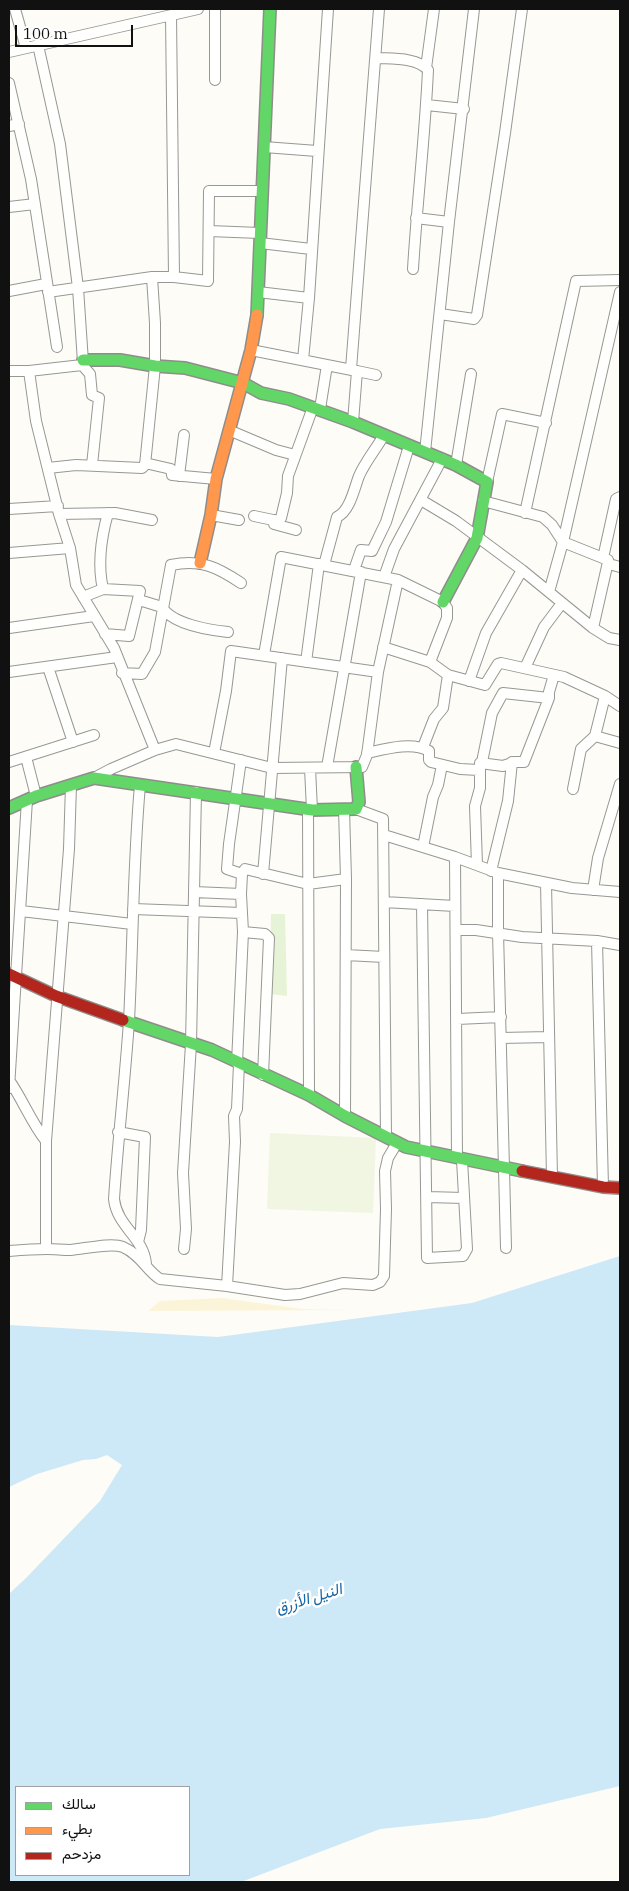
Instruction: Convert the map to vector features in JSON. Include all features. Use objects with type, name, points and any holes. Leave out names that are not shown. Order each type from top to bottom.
[{"type":"street","points":[[15,9],[26,48]]},
{"type":"street","points":[[9,52],[198,9]]},
{"type":"street","points":[[215,9],[215,80]]},
{"type":"street","points":[[200,563],[211,515],[216,479],[231,431],[252,350],[257,318],[270,9]]},
{"type":"street","points":[[303,360],[309,298],[317,151],[328,9]]},
{"type":"street","points":[[353,422],[354,370],[378,9]]},
{"type":"street","points":[[413,269],[427,105],[426,68],[434,9]]},
{"type":"street","points":[[425,452],[474,9]]},
{"type":"street","points":[[440,314],[474,319],[477,315],[506,133],[522,9]]},
{"type":"street","points":[[171,15],[174,277]]},
{"type":"street","points":[[38,45],[60,144],[78,288],[83,362],[90,374],[92,395],[99,398],[92,466]]},
{"type":"street","points":[[376,58],[424,64],[426,68]]},
{"type":"street","points":[[9,83],[14,125],[26,153],[57,347]]},
{"type":"street","points":[[427,105],[464,109]]},
{"type":"street","points":[[264,147],[317,151]]},
{"type":"street","points":[[9,291],[78,288],[152,277],[174,277],[208,282],[210,190],[262,191]]},
{"type":"street","points":[[9,207],[35,204]]},
{"type":"street","points":[[416,218],[449,222]]},
{"type":"street","points":[[210,230],[311,249]]},
{"type":"street","points":[[48,468],[76,464],[142,468],[145,463],[155,366],[152,277]]},
{"type":"street","points":[[525,513],[576,281],[620,280]]},
{"type":"street","points":[[258,292],[309,298]]},
{"type":"street","points":[[548,592],[562,542],[620,292]]},
{"type":"street","points":[[252,350],[376,376]]},
{"type":"street","points":[[9,371],[29,371],[83,362],[120,360],[155,366],[185,368],[243,383],[261,393],[317,408],[456,465],[487,482]]},
{"type":"street","points":[[254,516],[278,521],[281,518],[287,493],[288,476],[295,455],[317,408],[327,365]]},
{"type":"street","points":[[29,371],[36,421],[70,548],[76,585],[114,648],[122,673],[155,750]]},
{"type":"street","points":[[456,465],[470,374]]},
{"type":"street","points":[[443,602],[477,538],[502,414],[546,423]]},
{"type":"street","points":[[231,431],[276,450],[295,455]]},
{"type":"street","points":[[179,476],[184,435]]},
{"type":"street","points":[[306,662],[322,564],[337,517],[340,516],[350,501],[359,476],[384,435]]},
{"type":"street","points":[[327,767],[345,667],[361,550],[372,551],[386,522],[409,446]]},
{"type":"street","points":[[384,577],[394,549],[442,459]]},
{"type":"street","points":[[145,463],[172,469],[172,475],[216,479]]},
{"type":"street","points":[[593,628],[616,499],[620,496]]},
{"type":"street","points":[[421,500],[456,521],[522,570],[593,628],[609,638],[620,640]]},
{"type":"street","points":[[483,501],[543,517],[549,521],[562,542],[606,560],[609,564],[620,567]]},
{"type":"street","points":[[9,509],[108,513],[152,520]]},
{"type":"street","points":[[103,589],[100,549],[108,513]]},
{"type":"street","points":[[211,515],[239,520]]},
{"type":"street","points":[[275,520],[274,524],[296,530]]},
{"type":"street","points":[[9,553],[70,548]]},
{"type":"street","points":[[264,655],[281,557],[398,580],[443,602],[447,608],[447,618],[430,662]]},
{"type":"street","points":[[122,673],[142,674],[155,652],[171,564],[200,563],[218,569],[241,583]]},
{"type":"street","points":[[469,682],[486,633],[522,570]]},
{"type":"street","points":[[9,808],[32,798],[94,778],[155,750],[176,744],[272,768],[362,766],[367,753],[378,672],[398,580]]},
{"type":"street","points":[[83,597],[103,589],[139,590],[141,593],[129,636],[105,634]]},
{"type":"street","points":[[139,600],[162,607],[166,613],[198,628],[228,632]]},
{"type":"street","points":[[525,668],[544,627],[562,603]]},
{"type":"street","points":[[9,628],[94,616]]},
{"type":"street","points":[[383,647],[430,662],[448,675],[485,685],[499,663],[564,676],[605,696],[620,706]]},
{"type":"street","points":[[214,753],[226,691],[231,651],[378,672]]},
{"type":"street","points":[[9,672],[116,658]]},
{"type":"street","points":[[262,874],[282,658]]},
{"type":"street","points":[[48,667],[73,742]]},
{"type":"street","points":[[423,747],[434,719],[443,708],[448,675]]},
{"type":"street","points":[[367,753],[394,746],[423,747],[429,750],[429,760],[431,762],[442,765],[503,766],[512,762],[524,762],[549,698],[554,675]]},
{"type":"street","points":[[477,865],[475,806],[480,788],[480,766],[492,713],[503,693],[549,698]]},
{"type":"street","points":[[574,789],[581,749],[595,736],[605,696]]},
{"type":"street","points":[[9,762],[94,735]]},
{"type":"street","points":[[595,736],[620,743]]},
{"type":"street","points":[[26,757],[32,798],[21,911],[12,976],[9,1084],[19,1093],[35,1128],[46,1141]]},
{"type":"street","points":[[241,760],[227,869],[242,874]]},
{"type":"street","points":[[506,1248],[501,1017],[495,872],[508,802],[512,762]]},
{"type":"street","points":[[423,847],[433,797],[438,785],[442,765]]},
{"type":"street","points":[[356,767],[359,802],[356,809]]},
{"type":"street","points":[[309,1095],[308,884],[310,768]]},
{"type":"street","points":[[9,1251],[67,1250],[113,1245],[123,1247],[146,1264],[153,1275],[160,1279],[227,1286],[285,1295],[300,1294],[343,1283],[373,1285],[380,1282],[384,1276],[385,1171],[392,1140],[384,957],[383,819],[356,809],[310,810],[94,778]]},
{"type":"street","points":[[593,890],[598,858],[620,784]]},
{"type":"street","points":[[46,1249],[46,1141],[70,823],[70,785]]},
{"type":"street","points":[[140,785],[135,846],[128,1022],[114,1199],[115,1209],[126,1228],[145,1253],[146,1264]]},
{"type":"street","points":[[184,1249],[186,1229],[185,1182],[183,1173],[191,1044],[196,792]]},
{"type":"street","points":[[344,809],[346,879],[345,1116]]},
{"type":"street","points":[[384,835],[455,857],[495,872],[546,883],[620,892]]},
{"type":"street","points":[[422,904],[427,1258],[463,1256],[467,1249],[464,1198],[459,1159],[455,857]]},
{"type":"street","points":[[227,1286],[235,1142],[234,1116],[237,1109],[243,932],[242,874],[244,869],[308,884],[346,879]]},
{"type":"street","points":[[546,883],[552,1177]]},
{"type":"street","points":[[194,892],[241,894]]},
{"type":"street","points":[[384,902],[456,906]]},
{"type":"street","points":[[133,909],[242,913]]},
{"type":"street","points":[[21,911],[132,924]]},
{"type":"street","points":[[456,930],[498,932],[522,937],[597,941],[620,945]]},
{"type":"street","points":[[243,932],[265,934],[269,938],[263,1075]]},
{"type":"street","points":[[597,941],[604,1187]]},
{"type":"street","points":[[346,955],[384,957]]},
{"type":"street","points":[[12,976],[56,996],[212,1050],[309,1095],[406,1147],[604,1187],[620,1188]]},
{"type":"street","points":[[457,1019],[501,1017]]},
{"type":"street","points":[[501,1038],[549,1037]]},
{"type":"street","points":[[118,1132],[145,1137],[141,1230],[138,1242]]},
{"type":"street","points":[[427,1197],[464,1198]]},
{"type":"green space","points":[[271,914],[285,914],[287,996],[270,994]]},
{"type":"green space","points":[[270,1133],[376,1138],[373,1213],[267,1209]]},
{"type":"sand","points":[[222,1298],[302,1309],[353,1310],[148,1311],[160,1301]]},
{"type":"water","name":"النيل الأزرق","points":[[620,1256],[620,1786],[486,1818],[380,1829],[241,1882],[9,1882],[9,1594],[100,1501],[122,1465],[107,1455],[37,1474],[9,1487],[9,1325],[218,1337],[472,1303]]},
{"type":"traffic: fast","points":[[257,315],[270,9]]},
{"type":"traffic: fast","points":[[83,360],[120,360],[155,366],[185,368],[243,383],[261,393],[289,399],[353,422],[456,465],[487,482],[477,538],[443,602]]},
{"type":"traffic: fast","points":[[9,808],[36,796],[94,778],[312,810],[356,809],[359,802],[356,767]]},
{"type":"traffic: fast","points":[[123,1020],[212,1050],[309,1095],[406,1147],[522,1171]]},
{"type":"traffic: slow","points":[[200,563],[211,515],[216,479],[251,350],[257,315]]},
{"type":"traffic: jam","points":[[9,974],[56,996],[123,1020]]},
{"type":"traffic: jam","points":[[522,1171],[603,1187],[620,1188]]}]
